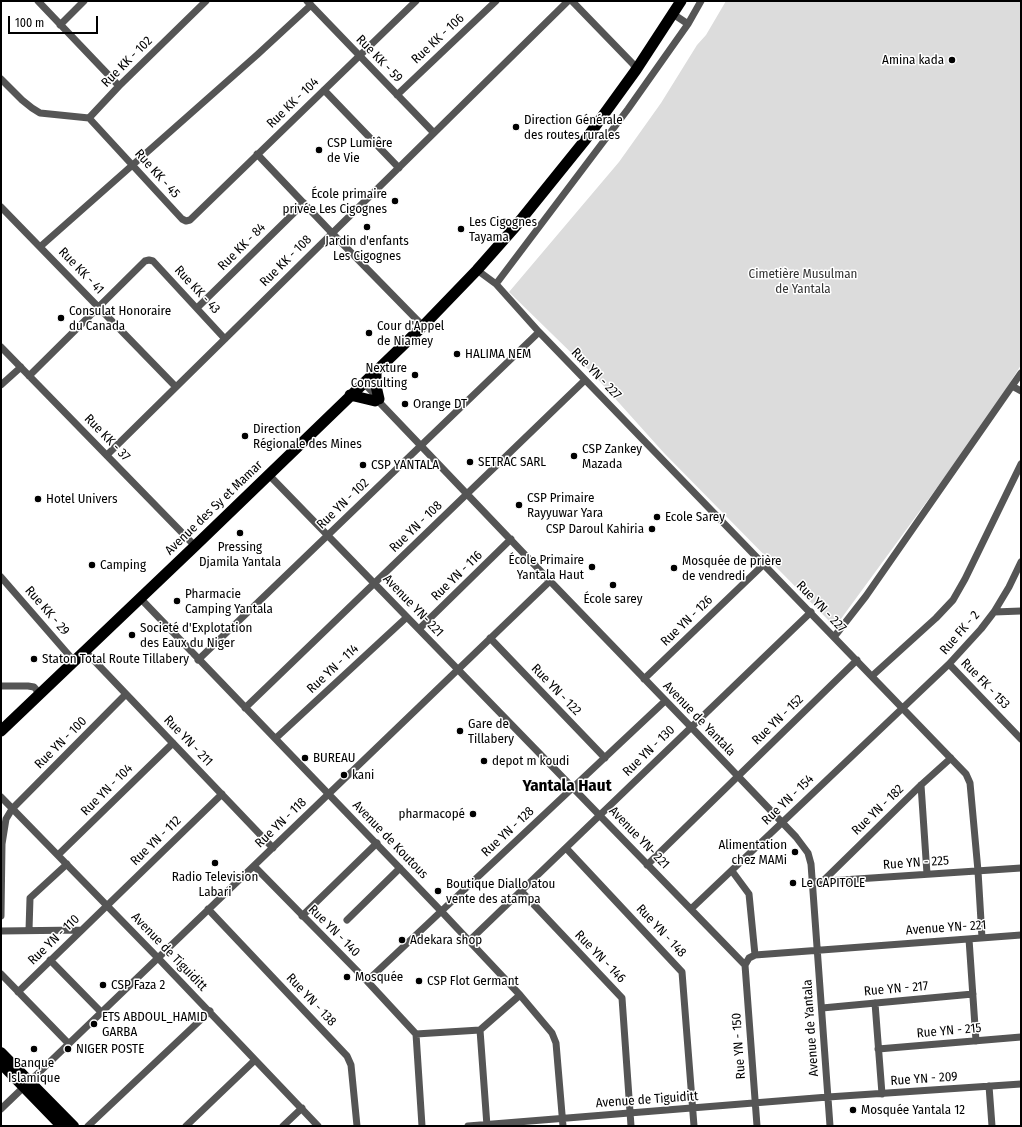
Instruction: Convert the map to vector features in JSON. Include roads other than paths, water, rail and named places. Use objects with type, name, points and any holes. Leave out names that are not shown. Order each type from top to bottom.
[{"type":"highway","name":"Avenue des Sy et Mamar","points":[[1,731],[196,546],[350,395],[423,326],[477,270],[559,174],[636,70],[681,1]]},
{"type":"highway","points":[[350,395],[378,401],[376,371]]},
{"type":"main road","points":[[1,1052],[61,1126]]},
{"type":"main road","points":[[1,1064],[74,1126]]},
{"type":"street","points":[[38,1],[119,86]]},
{"type":"street","points":[[60,25],[84,1]]},
{"type":"street","name":"Rue KK - 102","points":[[89,118],[119,86],[206,1]]},
{"type":"street","name":"Rue KK - 104","points":[[186,221],[190,220],[416,1]]},
{"type":"street","name":"Rue KK - 106","points":[[397,95],[496,1]]},
{"type":"street","name":"Rue KK - 108","points":[[107,455],[568,1]]},
{"type":"street","points":[[572,1],[633,64],[636,70]]},
{"type":"street","points":[[496,284],[628,109],[688,24],[701,1]]},
{"type":"street","points":[[40,246],[134,165],[258,54],[309,3]]},
{"type":"street","name":"Rue KK - 59","points":[[309,3],[434,133]]},
{"type":"street","points":[[673,14],[688,24]]},
{"type":"street","points":[[1,79],[22,100],[40,113],[89,118]]},
{"type":"street","points":[[324,90],[399,168]]},
{"type":"street","name":"Rue KK - 45","points":[[89,118],[110,142],[134,165],[182,219],[186,221]]},
{"type":"street","points":[[257,154],[423,326]]},
{"type":"street","name":"Rue KK - 84","points":[[197,308],[304,203]]},
{"type":"street","name":"Rue KK - 41","points":[[1,206],[176,387]]},
{"type":"street","name":"Rue KK - 43","points":[[99,307],[145,261],[153,260],[225,339]]},
{"type":"street","name":"Rue YN - 227","points":[[477,270],[496,284],[585,380],[966,774],[970,783],[982,938]]},
{"type":"street","points":[[29,376],[99,307]]},
{"type":"street","name":"Rue YN - 102","points":[[198,660],[539,332]]},
{"type":"street","name":"Rue KK - 37","points":[[1,347],[196,546]]},
{"type":"street","points":[[1,385],[20,367]]},
{"type":"street","points":[[834,637],[866,596],[1021,373]]},
{"type":"street","name":"Rue YN - 108","points":[[245,708],[585,380]]},
{"type":"street","name":"Avenue de Yantala","points":[[363,384],[691,727],[799,841],[808,853],[811,864],[830,1126]]},
{"type":"street","points":[[1012,386],[1021,391]]},
{"type":"street","points":[[872,676],[936,618],[953,600],[965,579],[1021,464]]},
{"type":"street","name":"Avenue YN- 221","points":[[268,475],[745,965]]},
{"type":"street","name":"Rue YN - 116","points":[[419,629],[511,539]]},
{"type":"street","name":"Rue FK - 2","points":[[902,707],[949,664],[981,629],[994,612],[1009,587],[1021,562]]},
{"type":"street","name":"Rue YN - 126","points":[[644,679],[763,564]]},
{"type":"street","name":"Rue KK - 29","points":[[1,577],[74,661]]},
{"type":"street","name":"Rue YN - 118","points":[[1,1109],[550,581]]},
{"type":"street","name":"Avenue de Koutous","points":[[140,599],[198,660],[276,738],[441,911],[520,995],[552,1033],[555,1038],[563,1126]]},
{"type":"street","points":[[994,612],[1021,611]]},
{"type":"street","name":"Rue YN - 130","points":[[469,941],[810,612]]},
{"type":"street","name":"Rue YN - 114","points":[[276,738],[407,617]]},
{"type":"street","name":"Rue YN - 122","points":[[490,638],[605,758]]},
{"type":"street","name":"Rue YN - 211","points":[[85,651],[273,848]]},
{"type":"street","name":"Rue YN - 152","points":[[647,864],[857,660]]},
{"type":"street","name":"Rue FK - 153","points":[[949,664],[1021,739]]},
{"type":"street","points":[[1,686],[34,687],[40,694]]},
{"type":"street","name":"Rue YN - 100","points":[[12,809],[126,694]]},
{"type":"street","name":"Rue YN - 128","points":[[367,981],[665,701]]},
{"type":"street","name":"Rue YN - 154","points":[[691,909],[902,707]]},
{"type":"street","name":"Rue YN - 104","points":[[58,855],[173,742]]},
{"type":"street","name":"Rue YN - 182","points":[[822,881],[951,758]]},
{"type":"street","points":[[921,785],[927,874]]},
{"type":"street","name":"Rue YN - 112","points":[[107,905],[222,794]]},
{"type":"street","name":"Avenue de Tiguiditt","points":[[1,797],[210,1011],[318,1126]]},
{"type":"street","points":[[1,916],[2,844],[6,819],[12,809]]},
{"type":"street","points":[[302,916],[376,843]]},
{"type":"street","name":"Rue YN - 148","points":[[566,848],[682,972],[694,1126]]},
{"type":"street","points":[[29,930],[30,898],[67,864]]},
{"type":"street","name":"Rue YN - 140","points":[[254,866],[367,981],[416,1034]]},
{"type":"street","points":[[348,920],[400,868]]},
{"type":"street","name":"Rue YN - 225","points":[[812,882],[1021,868]]},
{"type":"street","points":[[732,871],[749,894],[755,955],[749,958],[745,965]]},
{"type":"street","name":"Rue YN - 146","points":[[521,891],[622,998],[631,1126]]},
{"type":"street","name":"Rue YN - 110","points":[[18,992],[107,905]]},
{"type":"street","name":"Rue YN - 138","points":[[208,909],[347,1056],[351,1065],[357,1126]]},
{"type":"street","points":[[1,931],[80,930]]},
{"type":"street","name":"Avenue YN- 221","points":[[755,955],[1021,935]]},
{"type":"street","points":[[969,939],[976,1041]]},
{"type":"street","points":[[50,960],[101,1012]]},
{"type":"street","name":"Rue YN - 150","points":[[745,965],[757,1126]]},
{"type":"street","points":[[1,974],[69,1044]]},
{"type":"street","name":"Rue YN - 217","points":[[822,1008],[973,994]]},
{"type":"street","points":[[422,1126],[416,1034],[480,1030],[520,995]]},
{"type":"street","points":[[875,1003],[882,1094]]},
{"type":"street","points":[[88,1126],[210,1011]]},
{"type":"street","points":[[480,1030],[487,1125]]},
{"type":"street","name":"Rue YN - 215","points":[[878,1049],[1021,1037]]},
{"type":"street","points":[[186,1126],[255,1060]]},
{"type":"street","name":"Rue YN - 209","points":[[828,1098],[1021,1084]]},
{"type":"street","points":[[989,1086],[992,1126]]},
{"type":"street","name":"Avenue de Tiguiditt","points":[[468,1126],[828,1098]]},
{"type":"street","points":[[283,1126],[302,1108]]},
{"type":"place","name":"Amina kada","points":[[952,60]]},
{"type":"place","name":"Direction Générale des routes rurales","points":[[516,127]]},
{"type":"place","name":"CSP Lumiêre de Vie","points":[[319,150]]},
{"type":"place","name":"École primaire privée Les Cigognes","points":[[395,201]]},
{"type":"place","name":"Jardin d'enfants Les Cigognes","points":[[367,227]]},
{"type":"place","name":"Les Cigognes Tayama","points":[[461,229]]},
{"type":"place","name":"Consulat Honoraire du Canada","points":[[61,318]]},
{"type":"place","name":"Cour d'Appel de Niamey","points":[[369,333]]},
{"type":"place","name":"HALIMA NEM","points":[[457,354]]},
{"type":"place","name":"Nexture Consulting","points":[[415,375]]},
{"type":"place","name":"Orange DT","points":[[405,404]]},
{"type":"place","name":"Direction Régionale des Mines","points":[[245,436]]},
{"type":"place","name":"CSP Zankey Mazada","points":[[574,456]]},
{"type":"place","name":"SETRAC SARL","points":[[470,462]]},
{"type":"place","name":"CSP YANTALA","points":[[363,465]]},
{"type":"place","name":"Hotel Univers","points":[[38,499]]},
{"type":"place","name":"CSP Primaire Rayyuwar Yara","points":[[519,505]]},
{"type":"place","name":"Ecole Sarey","points":[[657,517]]},
{"type":"place","name":"CSP Daroul Kahiria","points":[[652,529]]},
{"type":"place","name":"Pressing Djamila Yantala","points":[[240,533]]},
{"type":"place","name":"Camping","points":[[92,565]]},
{"type":"place","name":"École Primaire Yantala Haut","points":[[592,567]]},
{"type":"place","name":"Mosquée de prière de vendredi","points":[[674,568]]},
{"type":"place","name":"École sarey","points":[[613,585]]},
{"type":"place","name":"Pharmacie Camping Yantala","points":[[177,601]]},
{"type":"place","name":"Societé d'Explotation des Eaux du Niger","points":[[132,635]]},
{"type":"place","name":"Staton Total Route Tillabery","points":[[34,659]]},
{"type":"place","name":"Gare de Tillabery","points":[[460,731]]},
{"type":"place","name":"BUREAU","points":[[305,758]]},
{"type":"place","name":"depot m koudi","points":[[484,761]]},
{"type":"place","name":"kani","points":[[344,775]]},
{"type":"place","name":"pharmacopé","points":[[473,814]]},
{"type":"place","name":"Alimentation chez MAMi","points":[[795,852]]},
{"type":"place","name":"Radio Television Labari","points":[[215,863]]},
{"type":"place","name":"Le CAPITOLE","points":[[793,883]]},
{"type":"place","name":"Boutique Diallo atou vente des atampa","points":[[438,891]]},
{"type":"place","name":"Adekara shop","points":[[402,940]]},
{"type":"place","name":"Mosquée","points":[[347,977]]},
{"type":"place","name":"CSP Flot Germant","points":[[419,981]]},
{"type":"place","name":"CSP Faza 2","points":[[103,985]]},
{"type":"place","name":"ETS ABDOUL_HAMID GARBA","points":[[94,1024]]},
{"type":"place","name":"Banque Islamique","points":[[34,1049]]},
{"type":"place","name":"NIGER POSTE","points":[[68,1049]]},
{"type":"place","name":"Mosquée Yantala 12","points":[[853,1110]]},
{"type":"district","name":"Yantala Haut","points":[[567,786]]},
{"type":"park label","name":"Cimetière Musulman de Yantala","points":[[803,282]]}]
